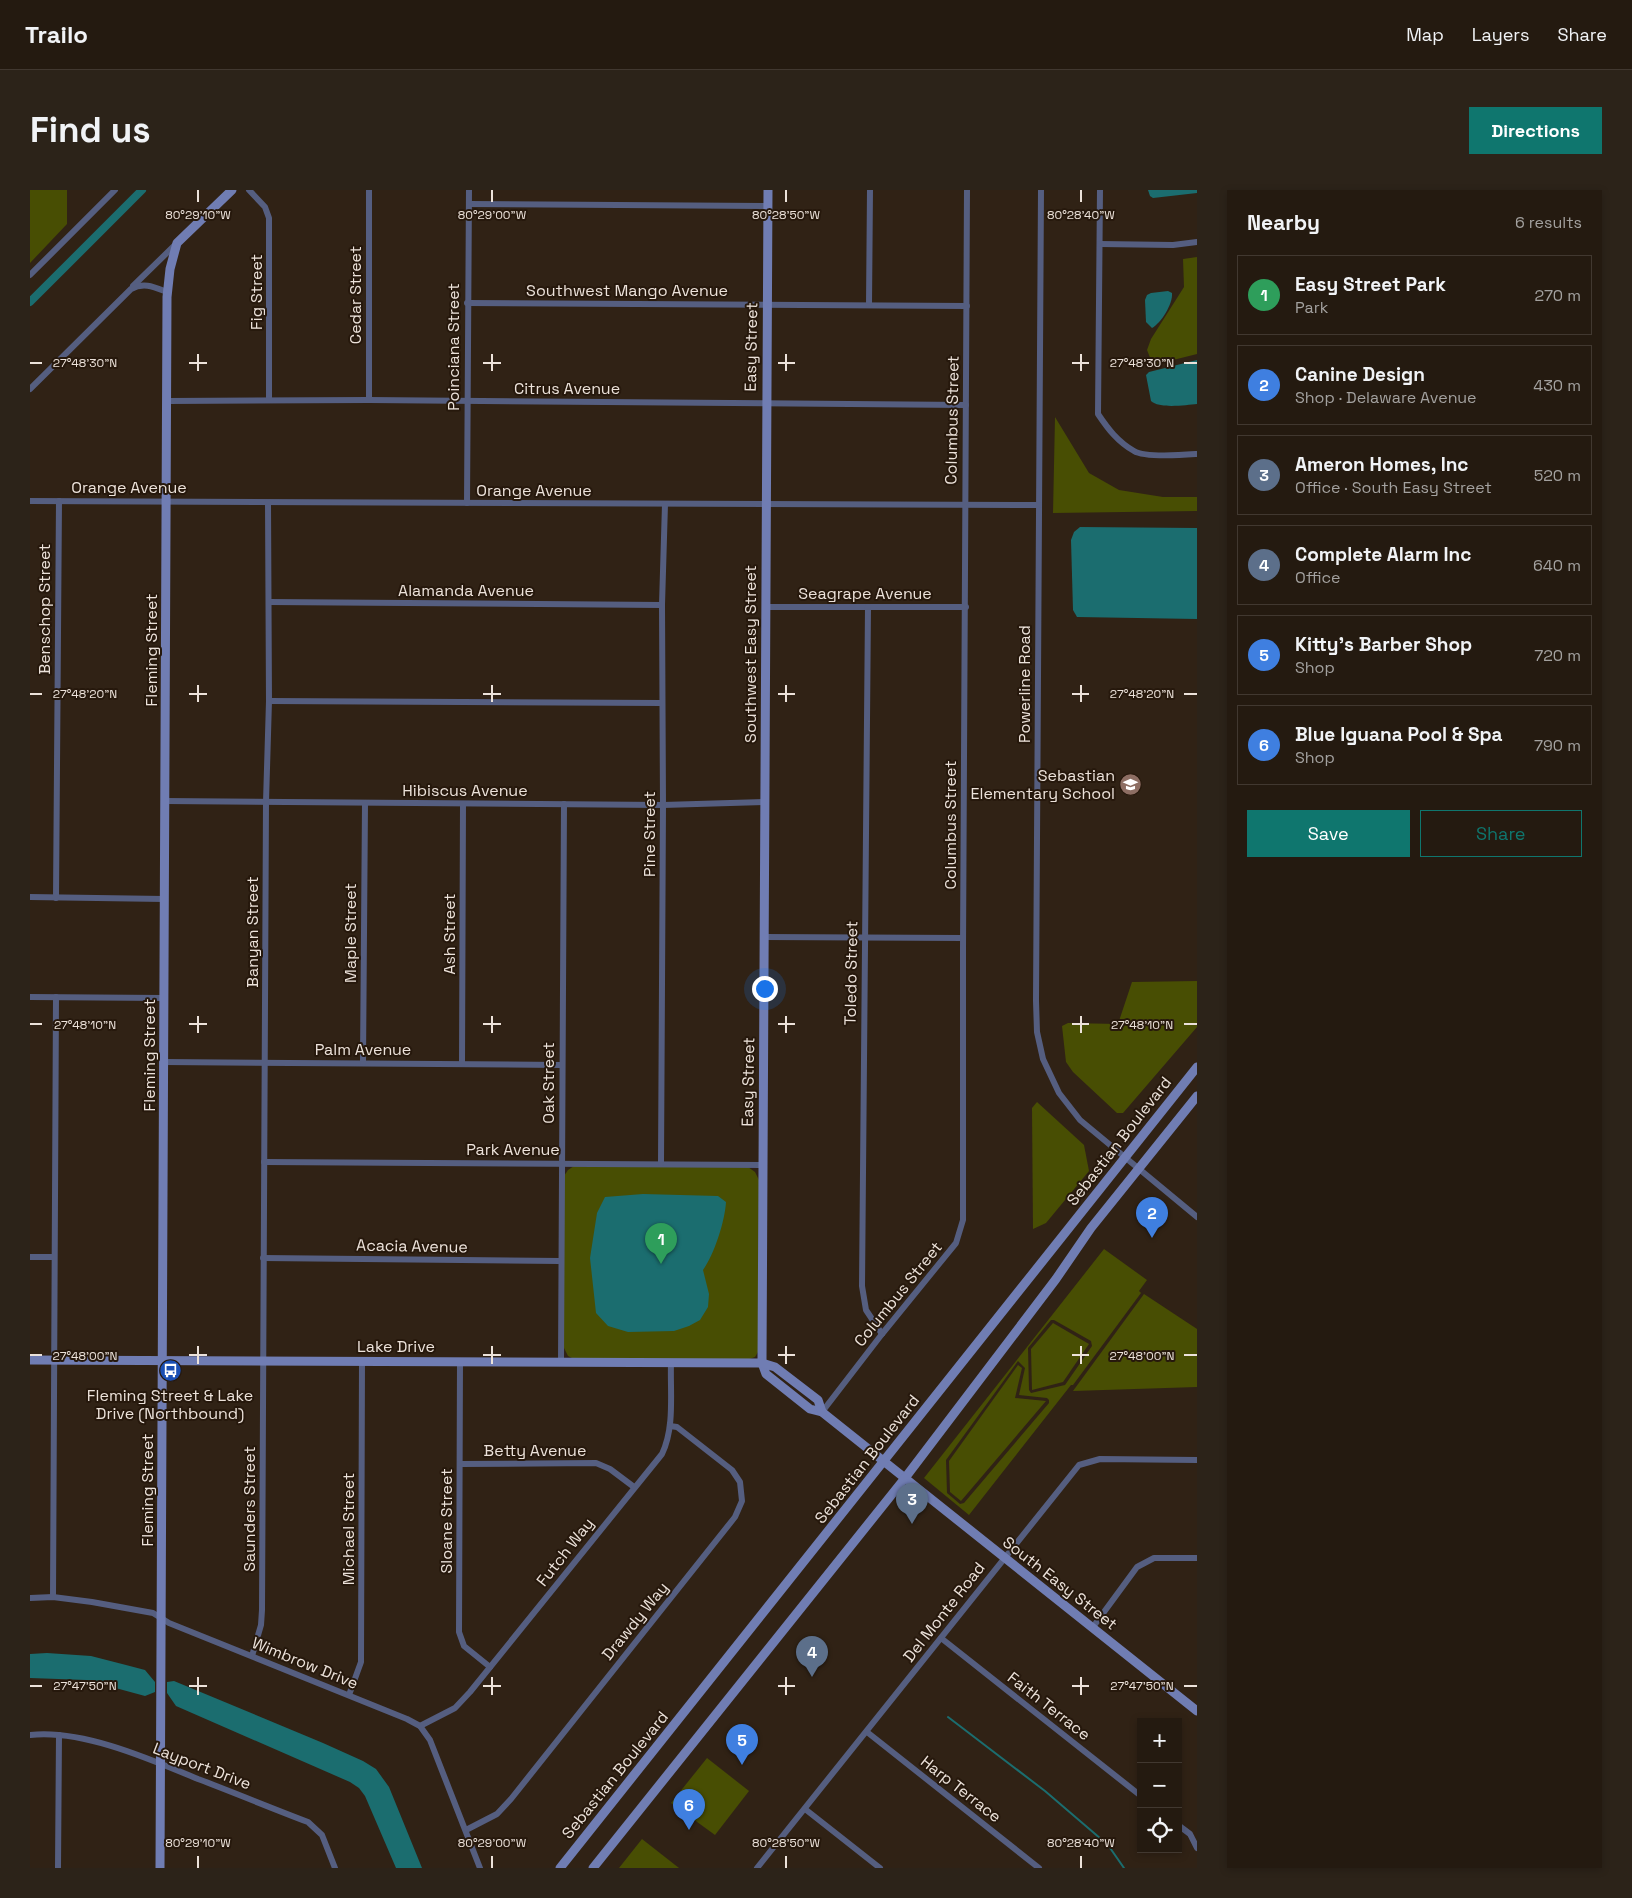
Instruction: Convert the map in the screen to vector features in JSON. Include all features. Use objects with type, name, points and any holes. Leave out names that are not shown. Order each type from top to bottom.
[{"type":"street","points":[[30,275],[115,190]]},
{"type":"street","name":"Fig Street","points":[[249,190],[264,207],[269,218],[270,400]]},
{"type":"street","name":"Cedar Street","points":[[368,400],[369,190]]},
{"type":"street","name":"Poinciana Street","points":[[467,503],[468,190]]},
{"type":"street","name":"Easy Street","points":[[765,505],[768,190]]},
{"type":"street","points":[[870,190],[870,305]]},
{"type":"street","name":"Columbus Street","points":[[822,1412],[956,1243],[963,1220],[968,190]]},
{"type":"street","name":"Powerline Road","points":[[1041,190],[1038,505],[1037,1032],[1043,1059],[1059,1093],[1080,1120],[1197,1218]]},
{"type":"street","points":[[1100,190],[1098,414],[1112,435],[1135,452],[1165,455],[1197,454]]},
{"type":"street","points":[[30,388],[229,191]]},
{"type":"street","points":[[468,204],[768,206]]},
{"type":"street","points":[[1100,244],[1173,245],[1197,242]]},
{"type":"street","name":"Fleming Street","points":[[160,1868],[167,292],[170,269],[177,243]]},
{"type":"street","points":[[130,288],[142,284],[167,292]]},
{"type":"street","name":"Southwest Mango Avenue","points":[[467,303],[967,306]]},
{"type":"street","name":"Citrus Avenue","points":[[168,401],[368,400],[966,404]]},
{"type":"street","name":"Benschop Street","points":[[56,898],[59,500]]},
{"type":"street","name":"Orange Avenue","points":[[30,501],[167,500],[765,505],[1038,505]]},
{"type":"street","name":"Banyan Street","points":[[264,1361],[266,802],[269,701],[268,502]]},
{"type":"street","name":"Pine Street","points":[[661,1163],[664,805],[662,605],[665,504]]},
{"type":"street","name":"Southwest Easy Street","points":[[764,802],[765,505]]},
{"type":"street","name":"Alamanda Avenue","points":[[269,602],[662,605]]},
{"type":"street","name":"Seagrape Avenue","points":[[765,607],[966,607]]},
{"type":"street","name":"Toledo Street","points":[[868,607],[862,1286],[866,1310],[882,1334]]},
{"type":"street","points":[[269,701],[662,703]]},
{"type":"street","name":"Hibiscus Avenue","points":[[165,801],[664,805],[764,802]]},
{"type":"street","name":"Easy Street","points":[[762,1363],[764,802]]},
{"type":"street","name":"Maple Street","points":[[363,1062],[365,803]]},
{"type":"street","name":"Ash Street","points":[[462,1064],[463,804]]},
{"type":"street","name":"Oak Street","points":[[561,1362],[560,1261],[564,804]]},
{"type":"street","points":[[30,897],[164,899]]},
{"type":"street","points":[[764,937],[963,938]]},
{"type":"street","points":[[30,997],[164,998]]},
{"type":"street","points":[[53,1597],[56,997]]},
{"type":"street","name":"Palm Avenue","points":[[164,1062],[562,1065]]},
{"type":"street","name":"Sebastian Boulevard","points":[[560,1868],[1197,1067]]},
{"type":"street","name":"Sebastian Boulevard","points":[[593,1868],[905,1478],[1050,1286],[1091,1228],[1197,1096]]},
{"type":"street","name":"Park Avenue","points":[[264,1162],[762,1165]]},
{"type":"street","points":[[30,1257],[54,1257]]},
{"type":"street","name":"Acacia Avenue","points":[[264,1258],[560,1261]]},
{"type":"street","name":"Lake Drive","points":[[30,1360],[762,1363]]},
{"type":"street","name":"Saunders Street","points":[[252,1656],[261,1625],[262,1610],[264,1361]]},
{"type":"street","name":"Michael Street","points":[[349,1695],[361,1662],[362,1361]]},
{"type":"street","name":"Sloane Street","points":[[460,1362],[459,1632],[464,1646],[490,1667]]},
{"type":"street","name":"Futch Way","points":[[420,1726],[455,1708],[662,1454],[667,1442],[670,1426],[671,1362]]},
{"type":"street","points":[[762,1363],[766,1374],[810,1409],[822,1412],[905,1478]]},
{"type":"street","name":"Drawdy Way","points":[[466,1830],[497,1814],[511,1799],[735,1517],[742,1501],[740,1482],[732,1470],[677,1427],[670,1426]]},
{"type":"street","name":"Del Monte Road","points":[[757,1868],[1079,1465],[1100,1460],[1197,1460]]},
{"type":"street","name":"Betty Avenue","points":[[460,1464],[596,1464],[610,1469],[634,1487]]},
{"type":"street","name":"South Easy Street","points":[[905,1478],[1197,1711]]},
{"type":"street","points":[[1092,1627],[1137,1567],[1154,1558],[1197,1558]]},
{"type":"street","name":"Wimbrow Drive","points":[[30,1598],[53,1597],[153,1613],[169,1623],[349,1695],[420,1726]]},
{"type":"street","name":"Faith Terrace","points":[[941,1638],[1137,1793]]},
{"type":"street","points":[[420,1726],[430,1740],[480,1868]]},
{"type":"street","name":"Harp Terrace","points":[[867,1732],[1039,1868]]},
{"type":"street","name":"Layport Drive","points":[[30,1735],[59,1735],[104,1744],[308,1822],[322,1836],[335,1868]]},
{"type":"street","points":[[58,1868],[59,1735]]},
{"type":"street","points":[[804,1810],[880,1868]]},
{"type":"street","points":[[1182,1828],[1190,1834],[1197,1848]]},
{"type":"green space","points":[[30,190],[67,190],[67,224],[30,263]]},
{"type":"green space","points":[[1197,257],[1197,354],[1153,365],[1147,350],[1151,339],[1184,287],[1183,259]]},
{"type":"green space","points":[[1055,417],[1089,473],[1119,490],[1163,497],[1197,497],[1197,511],[1053,513]]},
{"type":"green space","points":[[1197,981],[1197,1027],[1123,1113],[1117,1113],[1073,1072],[1066,1062],[1062,1026],[1068,1023],[1118,1024],[1132,982]]},
{"type":"green space","points":[[1037,1102],[1084,1145],[1089,1171],[1046,1223],[1033,1229],[1032,1108]]},
{"type":"green space","points":[[574,1166],[748,1167],[755,1172],[759,1180],[758,1352],[755,1357],[747,1360],[574,1359],[568,1356],[564,1348],[564,1176]]},
{"type":"green space","points":[[1104,1249],[1147,1280],[1139,1291],[1141,1293],[1073,1385],[1071,1385],[969,1515],[924,1478]],"holes":[[[1051,1320],[1091,1341],[1092,1346],[1065,1385],[1031,1393],[1029,1390],[1028,1348]],[[1018,1361],[1025,1368],[1019,1395],[1047,1398],[1049,1403],[964,1503],[960,1504],[947,1493],[946,1460]]]},
{"type":"green space","points":[[1144,1294],[1197,1329],[1197,1387],[1073,1391]]},
{"type":"green space","points":[[1053,1323],[1089,1344],[1063,1382],[1032,1390],[1031,1349]]},
{"type":"green space","points":[[1018,1365],[1022,1368],[1015,1398],[1046,1401],[961,1501],[950,1492],[949,1461]]},
{"type":"green space","points":[[707,1758],[749,1791],[715,1835],[671,1803]]},
{"type":"green space","points":[[642,1839],[679,1868],[619,1868]]},
{"type":"water","points":[[1148,190],[1197,190],[1197,193],[1153,198]]},
{"type":"water","points":[[1168,291],[1172,293],[1172,297],[1166,313],[1152,328],[1146,322],[1145,300],[1147,295]]},
{"type":"water","points":[[1197,360],[1197,404],[1166,406],[1151,401],[1146,375],[1149,372]]},
{"type":"water","points":[[1080,527],[1197,528],[1197,619],[1077,617],[1073,610],[1071,540],[1074,532]]},
{"type":"water","points":[[643,1194],[718,1196],[726,1202],[724,1219],[718,1238],[703,1270],[709,1294],[708,1307],[700,1320],[674,1331],[628,1332],[608,1326],[596,1313],[590,1258],[597,1213],[605,1197]]},
{"type":"water","points":[[47,1653],[91,1656],[145,1670],[155,1682],[155,1692],[145,1696],[86,1680],[30,1678],[30,1654]]},
{"type":"water","points":[[174,1681],[323,1743],[376,1769],[389,1787],[422,1868],[396,1868],[365,1796],[359,1788],[350,1782],[176,1706],[167,1693],[167,1682]]},
{"type":"waterway","points":[[30,302],[142,190]]},
{"type":"waterway","points":[[948,1717],[1045,1791],[1108,1845],[1124,1868]]},
{"type":"place","name":"Sebastian Elementary School","points":[[1131,784]]},
{"type":"place","name":"Canine Design","points":[[1152,1238]]},
{"type":"place","name":"Easy Street Park","points":[[661,1264]]},
{"type":"place","name":"Fleming Street & Lake Drive (Northbound)","points":[[170,1371]]},
{"type":"place","name":"Ameron Homes, Inc","points":[[912,1524]]},
{"type":"place","name":"Complete Alarm Inc","points":[[812,1677]]},
{"type":"place","name":"Kitty's Barber Shop","points":[[742,1765]]},
{"type":"place","name":"Blue Iguana Pool & Spa","points":[[689,1830]]}]
